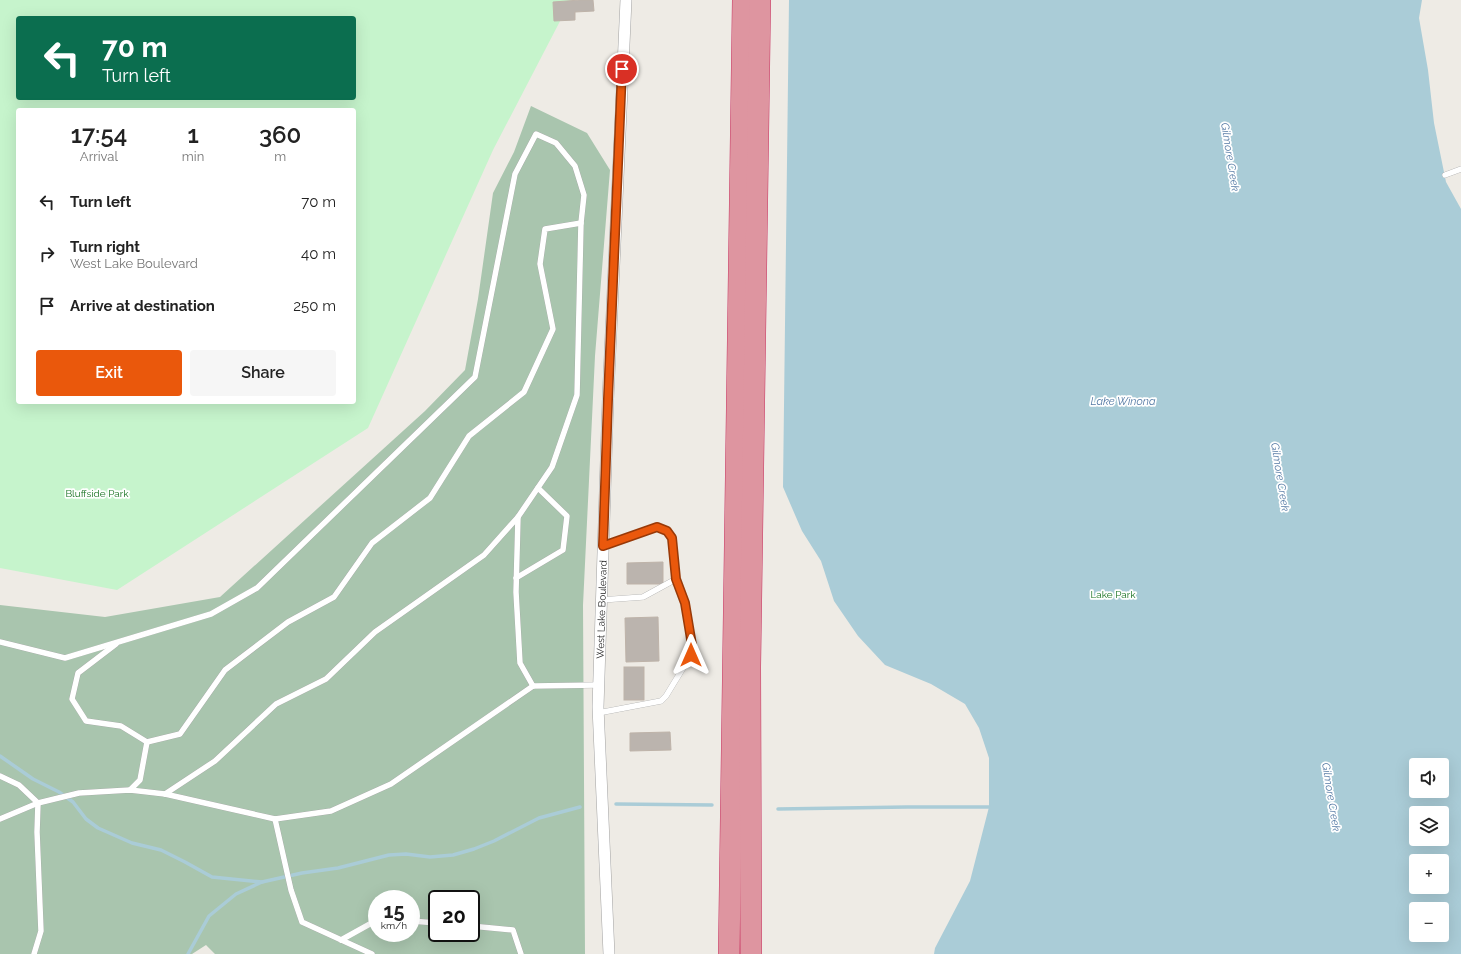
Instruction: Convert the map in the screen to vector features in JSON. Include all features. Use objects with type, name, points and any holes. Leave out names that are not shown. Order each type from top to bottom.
[{"type":"highway","points":[[729,954],[743,0]]},
{"type":"highway","points":[[751,954],[750,668],[760,0]]},
{"type":"street","name":"West Lake Boulevard","points":[[609,954],[598,713],[608,399],[626,0]]},
{"type":"lane","points":[[0,642],[65,658],[211,614],[256,588],[475,377],[515,174],[536,134],[556,143],[575,166],[584,195],[581,223],[577,395],[552,467],[518,518],[484,555],[375,632],[326,679],[276,704],[214,761],[165,794]]},
{"type":"lane","points":[[1445,175],[1461,168]]},
{"type":"lane","points":[[119,642],[78,673],[72,698],[86,721],[121,726],[147,742],[180,734],[225,670],[288,622],[334,597],[372,543],[430,498],[469,436],[524,392],[552,329],[540,264],[545,229],[581,223]]},
{"type":"lane","points":[[516,578],[562,550],[567,516],[538,488]]},
{"type":"lane","points":[[518,518],[516,578],[520,664],[533,686]]},
{"type":"lane","points":[[598,713],[661,701],[666,696],[691,655],[692,645],[685,603],[676,579],[672,538],[667,531],[657,527],[603,546]]},
{"type":"lane","points":[[601,600],[643,597],[676,579]]},
{"type":"lane","points":[[0,819],[38,803],[79,793],[130,790],[165,794],[276,819],[331,811],[390,784],[533,686],[599,685]]},
{"type":"lane","points":[[130,790],[140,780],[147,742]]},
{"type":"lane","points":[[0,776],[19,784],[38,803],[37,832],[41,931],[34,954]]},
{"type":"lane","points":[[276,819],[291,890],[302,922],[341,940],[362,952],[372,954]]},
{"type":"lane","points":[[341,940],[368,925]]},
{"type":"lane","points":[[480,927],[513,930],[521,954]]},
{"type":"green space","name":"Bluffside Park","points":[[0,0],[571,0],[493,150],[368,428],[117,590],[0,568]]},
{"type":"green space","points":[[531,106],[587,133],[610,170],[595,356],[583,605],[585,954],[215,954],[206,945],[192,954],[0,954],[0,605],[105,617],[220,597],[425,411],[465,370],[478,299],[493,193],[514,152]]},
{"type":"water","name":"Lake Winona","points":[[789,0],[1422,0],[1419,18],[1428,70],[1434,123],[1446,182],[1461,209],[1461,954],[934,954],[935,948],[970,881],[989,807],[989,758],[979,728],[965,704],[931,684],[885,665],[858,636],[834,601],[821,561],[802,531],[783,487]]},
{"type":"building","points":[[593,0],[594,11],[575,12],[575,20],[554,21],[553,2]]},
{"type":"building","points":[[663,562],[663,584],[627,584],[627,563]]},
{"type":"building","points":[[658,617],[659,661],[626,662],[625,618]]},
{"type":"building","points":[[624,667],[644,667],[644,700],[624,700]]},
{"type":"building","points":[[670,732],[671,750],[630,751],[630,733]]},
{"type":"waterway","points":[[0,756],[33,779],[59,792],[73,802],[86,819],[98,828],[132,843],[161,850],[212,877],[262,882]]},
{"type":"waterway","points":[[616,804],[712,805]]},
{"type":"waterway","points":[[188,954],[209,916],[236,894],[262,882],[302,873],[338,868],[389,855],[406,854],[430,857],[453,855],[494,841],[539,818],[580,807]]},
{"type":"waterway","points":[[778,809],[989,807]]},
{"type":"route","points":[[622,69],[603,546],[657,527],[667,531],[672,538],[676,579],[685,603],[692,645],[691,655]]},
{"type":"water label","name":"Gilmore Creek","points":[[1230,157]]},
{"type":"water label","name":"Gilmore Creek","points":[[1280,477]]},
{"type":"water label","name":"Gilmore Creek","points":[[1331,797]]},
{"type":"park label","name":"Lake Park","points":[[1113,594]]}]
